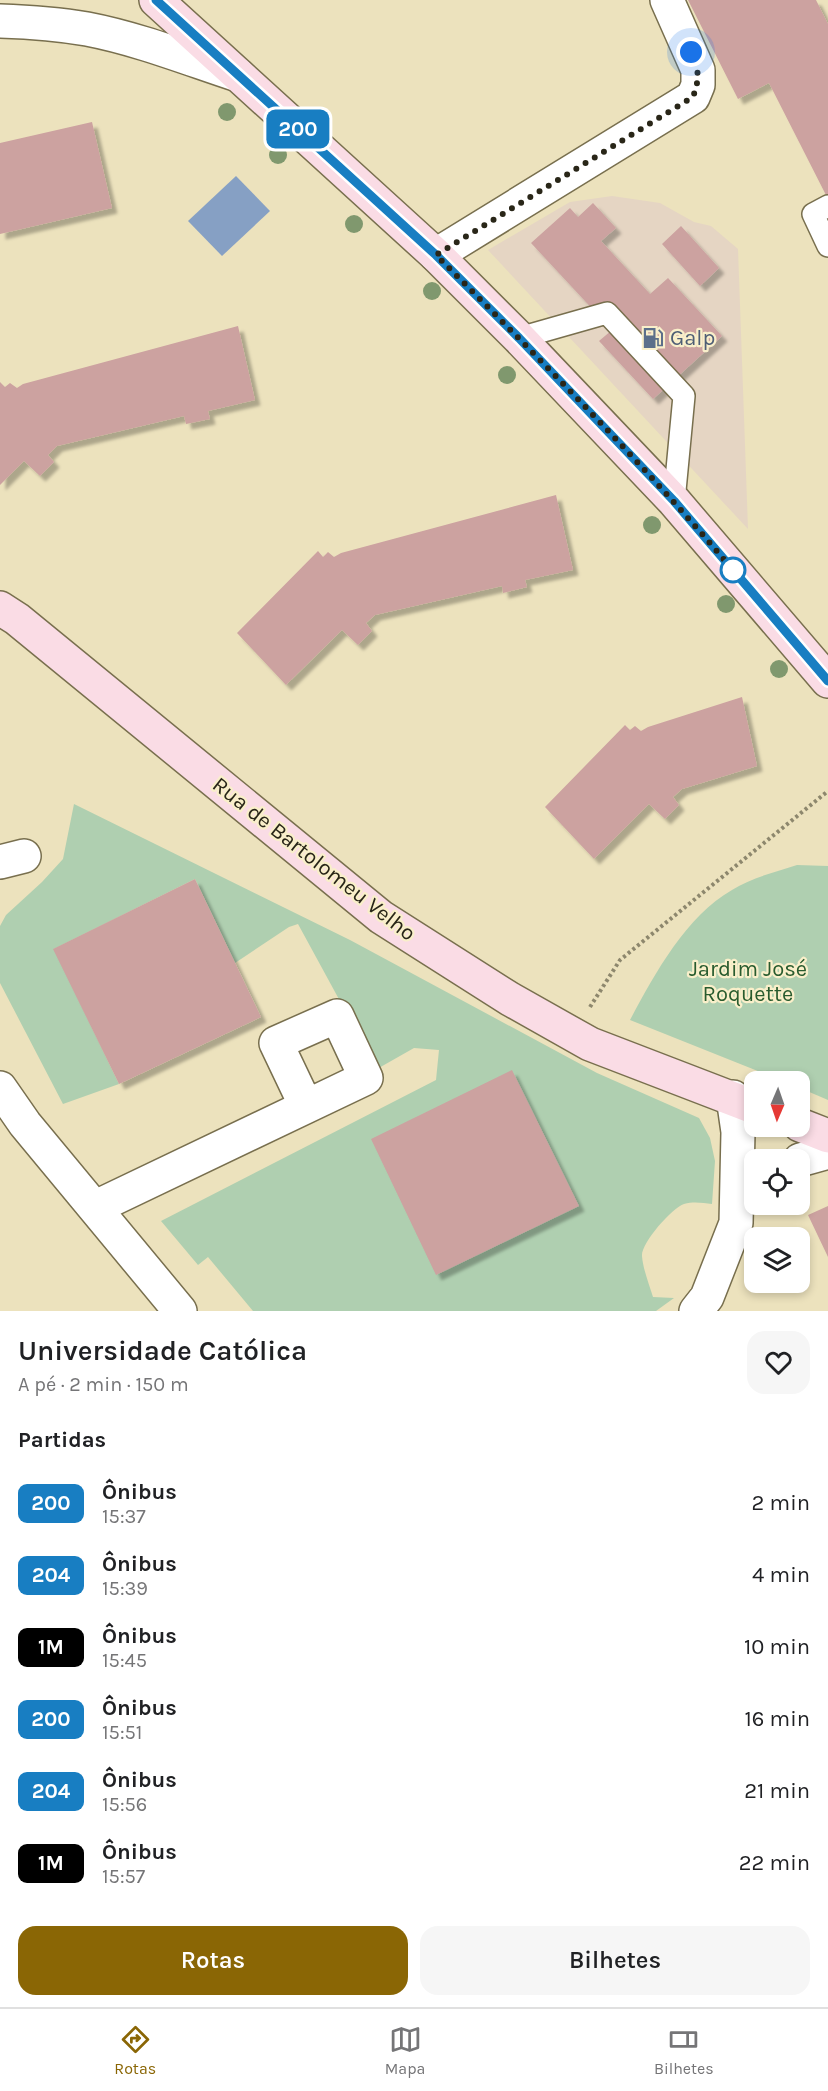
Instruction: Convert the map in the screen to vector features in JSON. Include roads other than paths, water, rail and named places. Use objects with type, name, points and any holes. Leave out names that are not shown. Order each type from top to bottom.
[{"type":"main road","points":[[156,0],[436,255],[519,338],[674,501],[828,681]]},
{"type":"main road","name":"Rua de Bartolomeu Velho","points":[[0,608],[17,619],[381,917],[510,999],[590,1044],[744,1102]]},
{"type":"main road","points":[[810,1129],[828,1136]]},
{"type":"street","points":[[436,255],[693,97],[698,84],[699,70],[667,0]]},
{"type":"street","points":[[0,21],[55,24],[90,30],[153,47],[238,75]]},
{"type":"street","points":[[0,1088],[12,1119],[96,1207],[180,1311]]},
{"type":"street","points":[[744,1102],[738,1131],[744,1200]]},
{"type":"street","points":[[96,1207],[306,1106]]},
{"type":"street","points":[[810,1157],[828,1152]]},
{"type":"street","points":[[696,1311],[707,1298],[744,1213]]},
{"type":"lane","points":[[828,206],[813,214],[828,246]]},
{"type":"lane","points":[[519,338],[607,313],[684,396],[674,501]]},
{"type":"water","points":[[236,176],[270,211],[222,256],[188,221]]},
{"type":"place","name":"Galp","points":[[653,338]]},
{"type":"park label","name":"Jardim José Roquette","points":[[748,982]]}]
